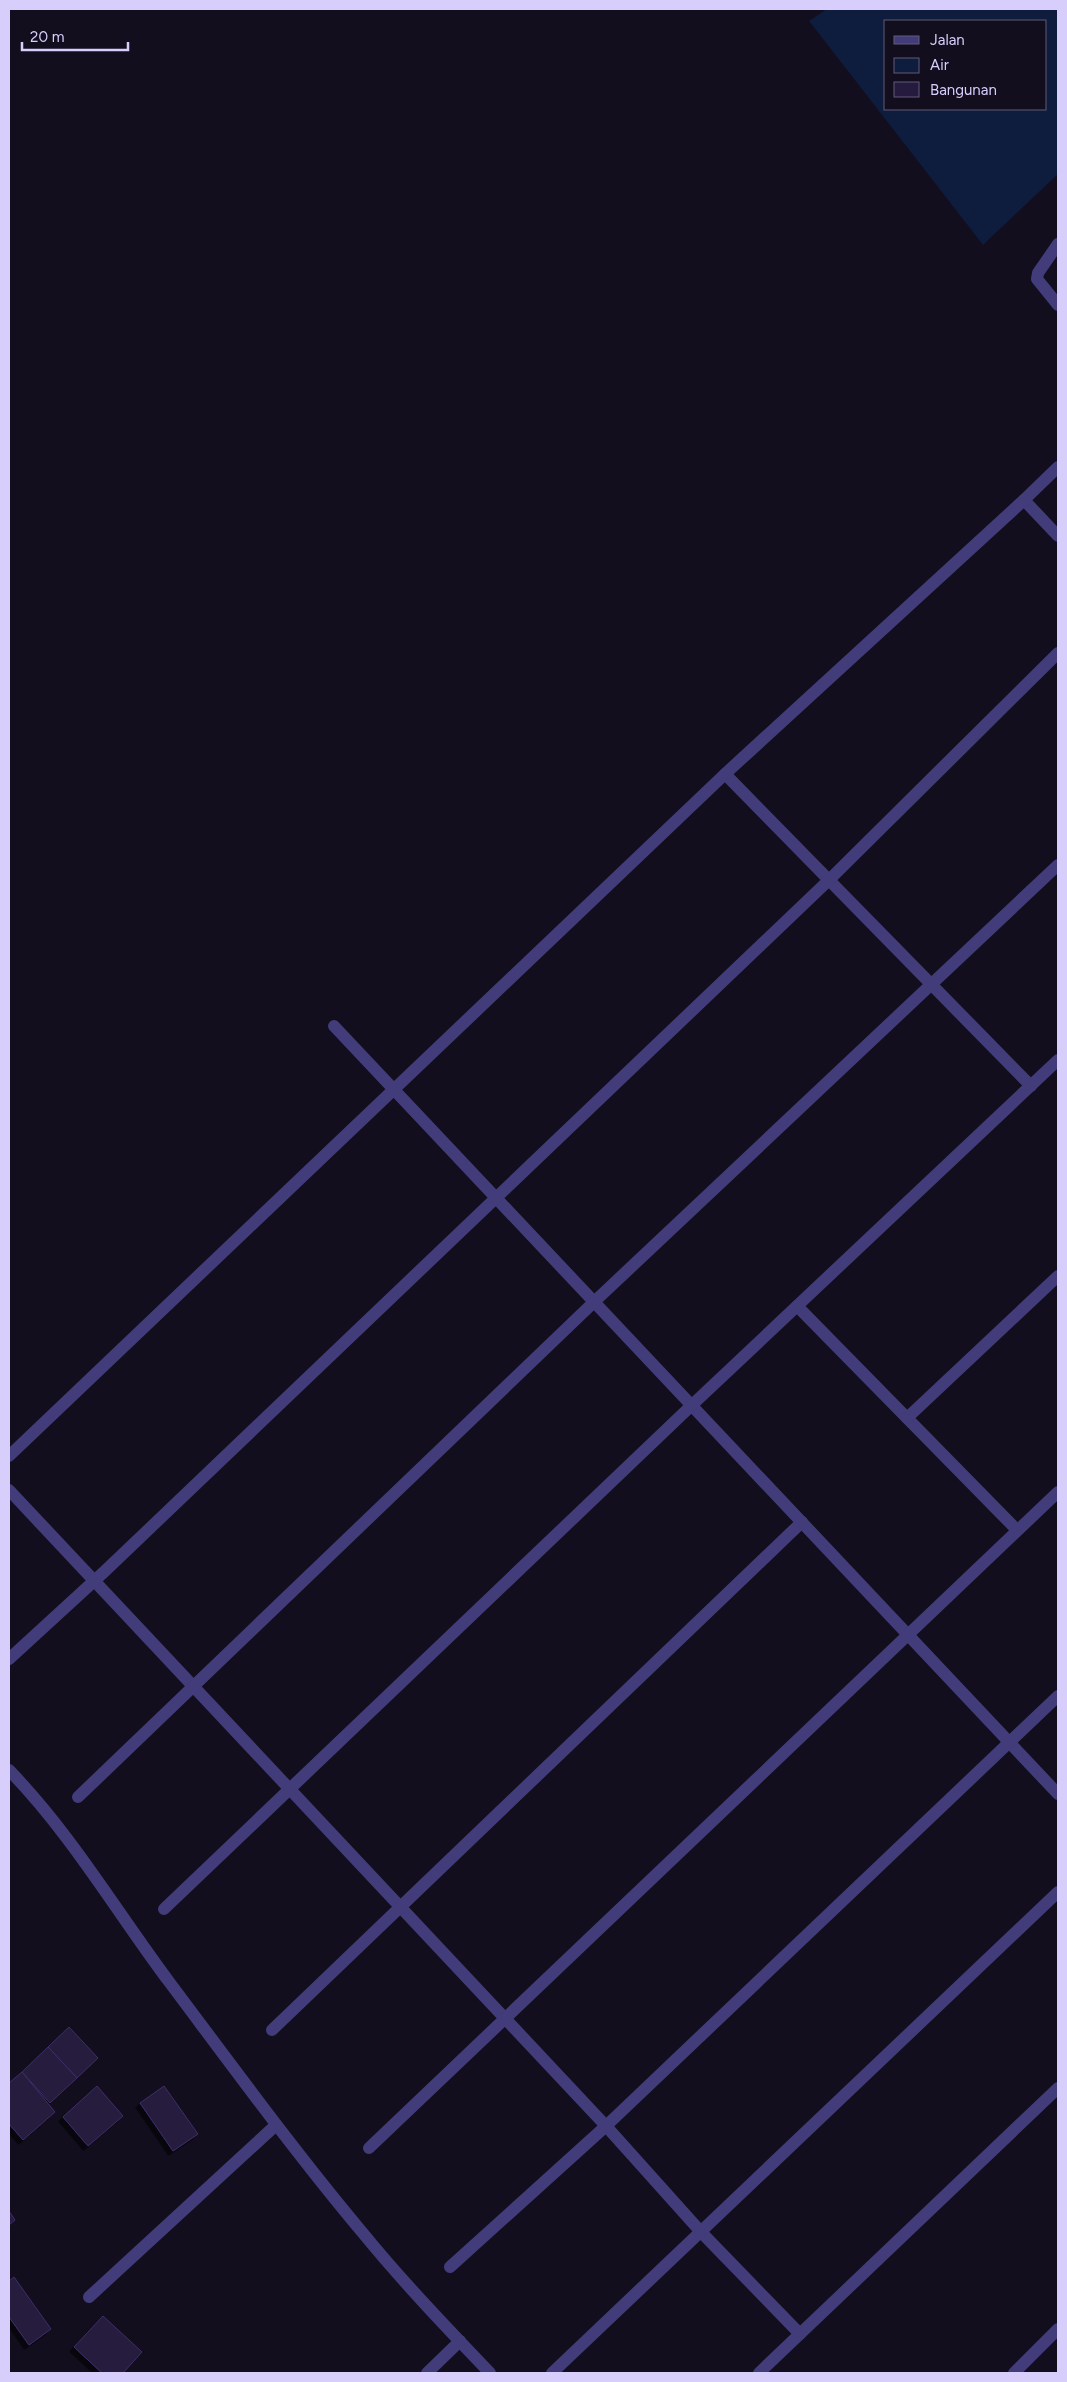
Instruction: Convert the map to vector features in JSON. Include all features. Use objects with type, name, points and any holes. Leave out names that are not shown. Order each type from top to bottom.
[{"type":"street","points":[[1058,244],[1042,266],[1037,279],[1058,305]]},
{"type":"street","points":[[9,1456],[725,774],[1058,467]]},
{"type":"street","points":[[1024,500],[1058,536]]},
{"type":"street","points":[[9,1659],[94,1582],[829,880],[1058,653]]},
{"type":"street","points":[[725,774],[1031,1086]]},
{"type":"street","points":[[78,1797],[594,1302],[1058,865]]},
{"type":"street","points":[[334,1026],[1058,1794]]},
{"type":"street","points":[[164,1909],[692,1405],[1058,1060]]},
{"type":"street","points":[[907,1418],[1058,1276]]},
{"type":"street","points":[[797,1306],[1017,1530]]},
{"type":"street","points":[[9,1490],[606,2126],[701,2232],[800,2334]]},
{"type":"street","points":[[369,2148],[1058,1492]]},
{"type":"street","points":[[272,2030],[802,1522]]},
{"type":"street","points":[[450,2267],[606,2126],[1058,1696]]},
{"type":"street","points":[[9,1770],[32,1794],[78,1850],[136,1937],[276,2125],[362,2233],[490,2373]]},
{"type":"street","points":[[552,2373],[1058,1892]]},
{"type":"street","points":[[759,2373],[1058,2088]]},
{"type":"street","points":[[89,2297],[276,2125]]},
{"type":"street","points":[[1014,2373],[1058,2329]]},
{"type":"street","points":[[427,2373],[460,2341]]},
{"type":"water","points":[[827,9],[1058,9],[1058,174],[983,245],[809,21]]},
{"type":"building","points":[[69,2027],[98,2058],[77,2078],[48,2047]]},
{"type":"building","points":[[48,2047],[77,2078],[50,2103],[22,2072]]},
{"type":"building","points":[[22,2072],[55,2112],[23,2140],[9,2124],[9,2083]]},
{"type":"building","points":[[97,2086],[123,2116],[88,2146],[63,2117]]},
{"type":"building","points":[[164,2086],[198,2134],[173,2151],[140,2103]]},
{"type":"building","points":[[9,2211],[15,2220],[9,2225]]},
{"type":"building","points":[[14,2277],[51,2329],[29,2345],[9,2317],[9,2281]]},
{"type":"building","points":[[103,2316],[142,2352],[123,2373],[102,2373],[74,2347]]}]
